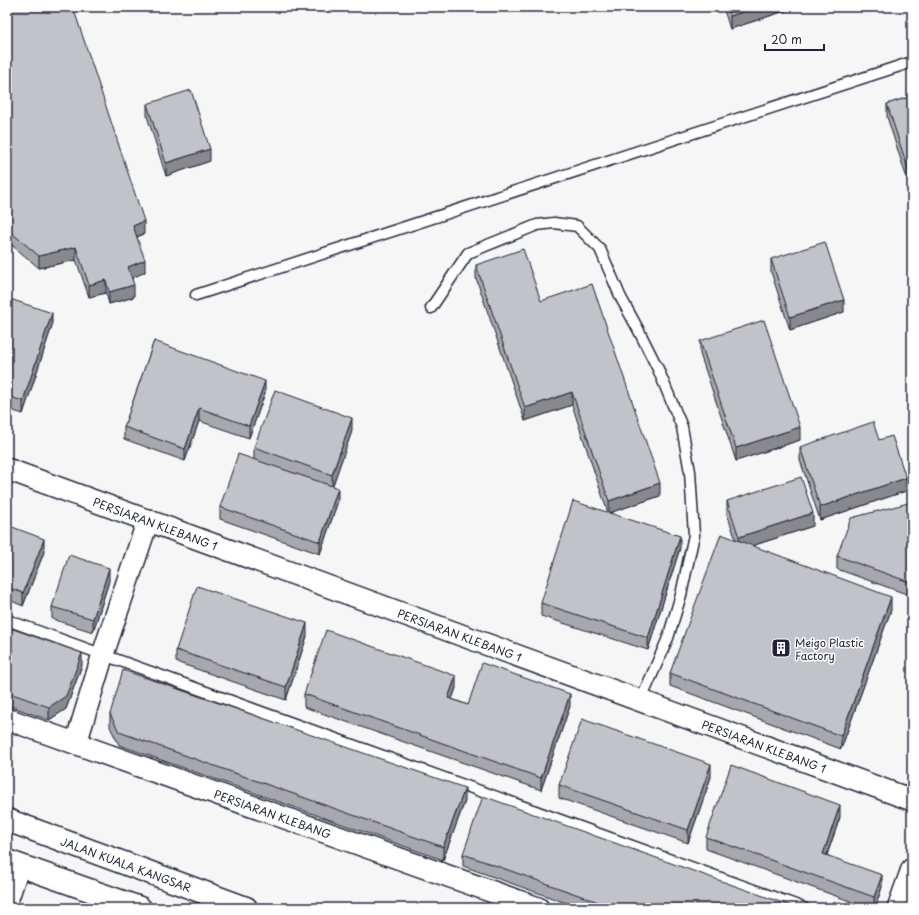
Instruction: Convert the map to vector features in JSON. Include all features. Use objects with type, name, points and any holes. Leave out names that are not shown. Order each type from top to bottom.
[{"type":"highway","name":"JALAN KUALA KANGSAR","points":[[7,820],[246,908]]},
{"type":"highway","points":[[13,863],[140,908]]},
{"type":"street","name":"PERSIARAN KLEBANG 1","points":[[7,469],[912,800]]},
{"type":"street","points":[[76,743],[103,654],[148,520]]},
{"type":"street","name":"PERSIARAN KLEBANG","points":[[7,719],[538,908]]},
{"type":"street","points":[[7,901],[13,863]]},
{"type":"street","points":[[898,908],[912,869]]},
{"type":"lane","points":[[196,295],[912,62]]},
{"type":"lane","points":[[431,308],[468,253],[537,225],[554,223],[577,226],[600,249],[621,298],[638,328],[658,369],[682,427],[690,472],[694,535],[682,595],[668,638],[640,700]]},
{"type":"lane","points":[[7,620],[804,908]]},
{"type":"building","points":[[7,7],[73,7],[144,221],[133,226],[145,260],[128,267],[134,285],[109,292],[106,280],[89,285],[76,247],[39,256],[7,229]]},
{"type":"building","points":[[727,7],[758,7],[730,16]]},
{"type":"building","points":[[191,90],[210,149],[166,163],[147,104]]},
{"type":"building","points":[[912,96],[912,181],[887,104]]},
{"type":"building","points":[[825,242],[844,300],[790,317],[771,259]]},
{"type":"building","points":[[523,249],[541,301],[592,284],[660,483],[609,501],[572,392],[525,408],[476,265]]},
{"type":"building","points":[[7,298],[52,313],[23,401],[7,396]]},
{"type":"building","points":[[764,320],[800,427],[736,448],[700,341]]},
{"type":"building","points":[[154,341],[265,381],[249,426],[199,408],[185,449],[124,427]]},
{"type":"building","points":[[275,390],[352,418],[332,475],[254,447]]},
{"type":"building","points":[[873,422],[879,440],[892,436],[906,478],[820,507],[800,447]]},
{"type":"building","points":[[238,454],[338,488],[320,542],[220,507]]},
{"type":"building","points":[[801,477],[813,513],[739,537],[727,501]]},
{"type":"building","points":[[573,501],[680,536],[648,638],[541,603]]},
{"type":"building","points":[[912,502],[912,583],[837,556],[851,518]]},
{"type":"building","points":[[7,525],[44,539],[23,593],[7,587]]},
{"type":"building","name":"Meigo Plastic Factory","points":[[721,534],[891,597],[841,736],[670,673]]},
{"type":"building","points":[[69,555],[109,568],[93,619],[52,607]]},
{"type":"building","points":[[197,586],[307,623],[286,687],[176,650]]},
{"type":"building","points":[[7,627],[82,653],[66,696],[49,707],[7,692]]},
{"type":"building","points":[[326,630],[456,676],[448,698],[468,705],[482,663],[570,694],[541,778],[304,694]]},
{"type":"building","points":[[123,670],[465,788],[443,847],[119,732],[110,714]]},
{"type":"building","points":[[582,719],[711,764],[688,830],[559,785]]},
{"type":"building","points":[[731,765],[840,805],[823,854],[882,875],[874,897],[706,837]]},
{"type":"building","points":[[483,796],[797,908],[615,908],[463,854]]},
{"type":"place","name":"Meigo Plastic Factory","points":[[781,648]]}]
